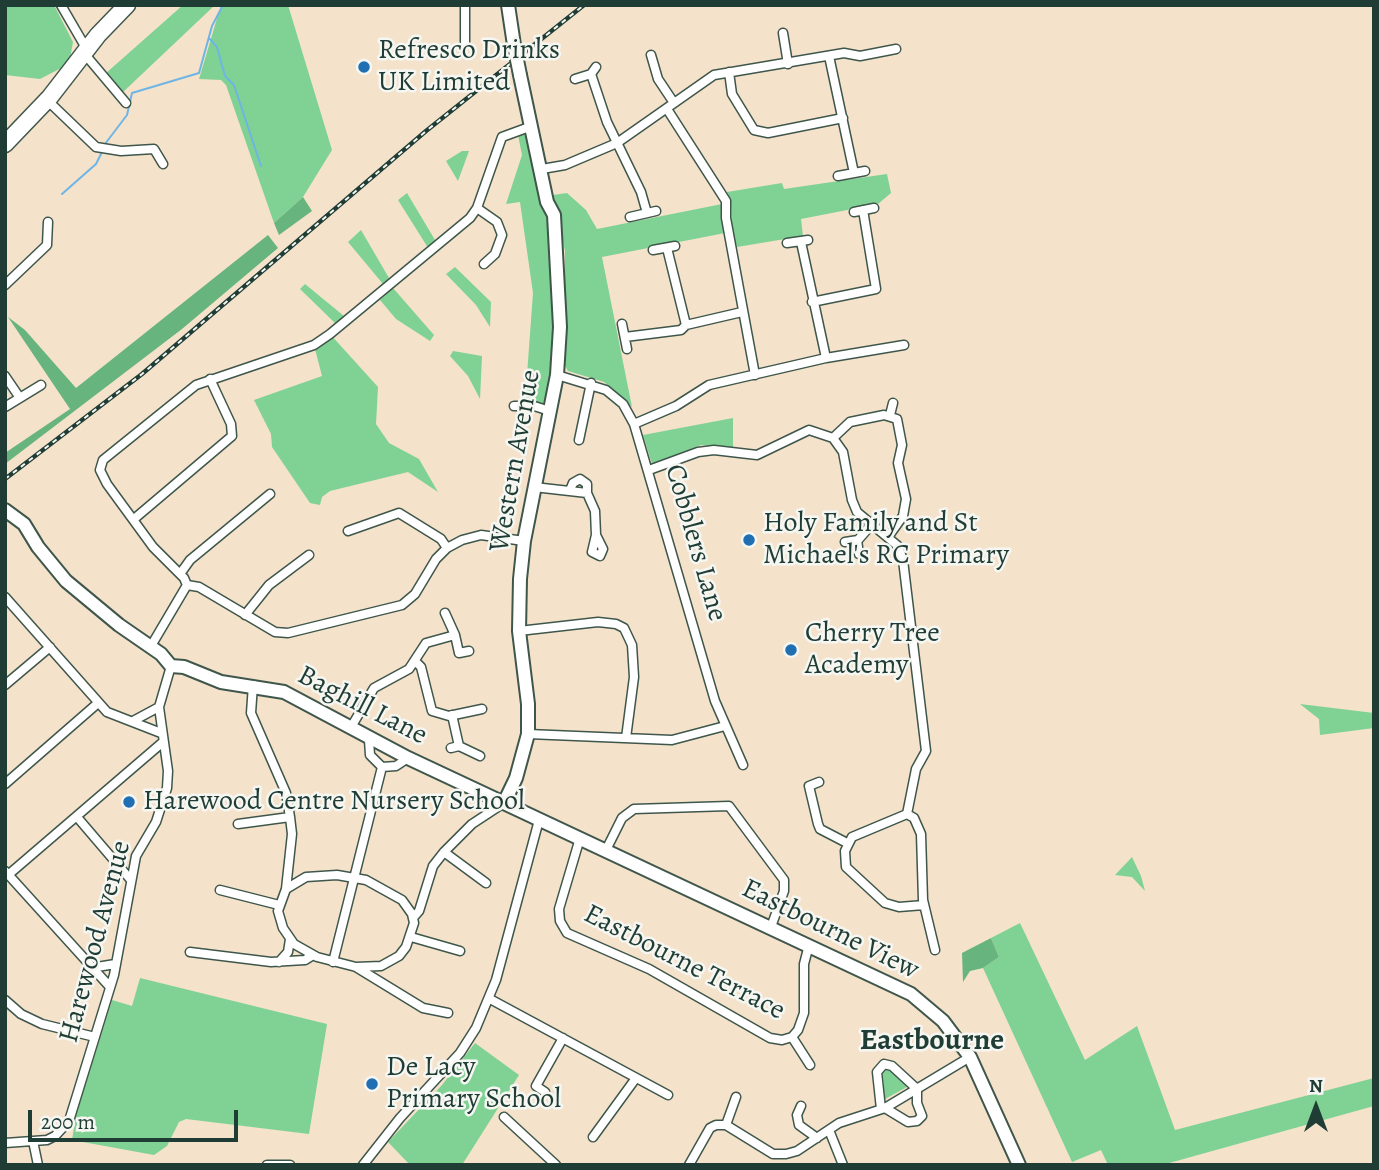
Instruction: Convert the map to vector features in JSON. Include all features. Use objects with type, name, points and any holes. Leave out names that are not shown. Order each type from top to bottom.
[{"type":"highway","points":[[7,142],[47,100],[85,50],[127,5]]},
{"type":"street","points":[[61,5],[85,50],[126,103]]},
{"type":"street","points":[[465,5],[465,42]]},
{"type":"street","points":[[508,5],[532,126],[502,137],[477,208],[460,227],[322,340],[210,379],[189,389],[103,460],[101,474],[167,565],[180,574],[187,585],[199,587],[275,632],[288,633],[402,605],[415,594],[436,559],[447,548],[481,535],[524,541]]},
{"type":"street","points":[[783,33],[788,64]]},
{"type":"street","points":[[880,40],[883,52]]},
{"type":"street","points":[[542,169],[565,165],[617,143],[703,80],[729,72],[844,53],[860,56],[896,49]]},
{"type":"street","points":[[651,54],[657,79],[670,106],[724,188],[742,312],[755,375]]},
{"type":"street","points":[[829,56],[854,173]]},
{"type":"street","points":[[575,79],[594,71],[617,143],[652,212],[630,217]]},
{"type":"street","points":[[729,72],[732,94],[754,131],[768,133],[843,118]]},
{"type":"street","points":[[47,100],[104,150],[155,149],[163,164]]},
{"type":"street","name":"Western Avenue","points":[[504,803],[516,778],[528,734],[528,704],[519,631],[524,541],[557,375],[559,267],[554,215],[547,202],[532,126]]},
{"type":"street","points":[[838,176],[865,171]]},
{"type":"street","points":[[477,208],[497,222],[502,235],[495,254],[484,264]]},
{"type":"street","points":[[812,302],[876,289],[858,211],[874,208]]},
{"type":"street","points":[[5,285],[47,244],[48,222]]},
{"type":"street","points":[[787,243],[804,241],[812,302],[826,358]]},
{"type":"street","points":[[653,250],[671,247],[686,325]]},
{"type":"street","points":[[625,337],[642,334],[652,336],[681,330],[686,325],[742,312]]},
{"type":"street","points":[[622,324],[627,349]]},
{"type":"street","points":[[634,424],[676,406],[701,388],[826,358],[904,345]]},
{"type":"street","name":"Cobblers Lane","points":[[557,375],[591,383],[614,396],[634,424],[715,701],[743,765]]},
{"type":"street","points":[[5,376],[20,398]]},
{"type":"street","points":[[134,519],[222,448],[232,436],[231,424],[210,379]]},
{"type":"street","points":[[579,440],[591,383]]},
{"type":"street","points":[[5,407],[41,385]]},
{"type":"street","points":[[890,415],[893,403]]},
{"type":"street","points":[[514,406],[534,406],[550,411]]},
{"type":"street","points":[[833,438],[847,423],[890,415]]},
{"type":"street","points":[[888,537],[903,516],[906,499],[898,463],[902,445],[899,424],[890,415]]},
{"type":"street","points":[[583,421],[593,424]]},
{"type":"street","points":[[649,470],[698,452],[714,450],[757,455],[806,431],[833,438],[845,459],[852,500],[857,512],[898,546],[902,560],[926,751],[913,777],[907,814]]},
{"type":"street","points":[[534,487],[587,493],[595,511],[596,535]]},
{"type":"street","points":[[180,574],[190,561],[270,494]]},
{"type":"street","name":"Baghill Lane","points":[[5,510],[24,524],[38,547],[66,581],[119,625],[151,646],[171,666],[184,667],[222,682],[284,692],[369,740],[580,838]]},
{"type":"street","points":[[348,531],[400,513],[441,539],[447,548]]},
{"type":"street","points":[[845,542],[857,540],[872,524]]},
{"type":"street","points":[[857,540],[859,554]]},
{"type":"street","points":[[246,615],[269,585],[309,555]]},
{"type":"street","points":[[151,646],[187,585]]},
{"type":"street","points":[[5,597],[97,703],[117,717],[133,721],[162,738],[77,817],[7,873],[110,987]]},
{"type":"street","points":[[445,613],[455,635],[459,653],[469,651]]},
{"type":"street","points":[[519,631],[598,622],[624,628],[632,645],[634,677],[626,738]]},
{"type":"street","points":[[350,729],[369,693],[409,669],[426,643],[455,635]]},
{"type":"street","points":[[5,685],[50,647]]},
{"type":"street","points":[[415,661],[421,667],[430,710],[452,715],[477,710],[475,720]]},
{"type":"street","name":"Harewood Avenue","points":[[5,1143],[33,1142],[55,1136],[69,1121],[110,987],[130,879],[140,847],[163,804],[168,771],[159,707],[171,666]]},
{"type":"street","points":[[253,685],[251,713],[286,793],[290,817],[292,834],[286,889],[279,905],[280,919],[290,939],[313,956],[356,967],[382,966],[399,956],[411,937],[413,918],[409,908],[391,892],[355,877],[317,875],[286,889]]},
{"type":"street","points":[[5,784],[97,703]]},
{"type":"street","points":[[133,721],[159,707]]},
{"type":"street","points":[[452,715],[455,747],[480,756]]},
{"type":"street","points":[[528,734],[672,740],[725,726]]},
{"type":"street","points":[[369,740],[369,755],[383,766],[396,766],[408,758]]},
{"type":"street","points":[[332,962],[383,766]]},
{"type":"street","points":[[819,782],[805,787],[820,829],[847,843]]},
{"type":"street","points":[[413,918],[419,911],[433,866],[444,852],[472,824],[504,803]]},
{"type":"street","points":[[606,850],[622,818],[634,809],[729,806],[784,880],[784,891],[771,927]]},
{"type":"street","points":[[907,814],[852,837],[847,843],[846,867],[885,903],[899,907],[924,905]]},
{"type":"street","points":[[907,814],[914,818],[921,834],[924,905],[935,950]]},
{"type":"street","points":[[77,817],[130,879]]},
{"type":"street","points":[[238,824],[290,817]]},
{"type":"street","points":[[363,1165],[400,1118],[460,1053],[490,999],[539,820]]},
{"type":"street","name":"Eastbourne View","points":[[580,838],[911,994],[943,1021],[970,1057],[1019,1165]]},
{"type":"street","name":"Eastbourne Terrace","points":[[580,838],[559,909],[560,921],[567,933],[649,969],[770,1038],[782,1040],[792,1037],[804,1013],[804,964],[809,945]]},
{"type":"street","points":[[444,852],[486,883]]},
{"type":"street","points":[[220,890],[279,905]]},
{"type":"street","points":[[411,937],[460,951]]},
{"type":"street","points":[[279,962],[288,952],[290,939]]},
{"type":"street","points":[[190,952],[279,962],[304,960],[313,956]]},
{"type":"street","points":[[91,968],[115,964]]},
{"type":"street","points":[[382,966],[382,985]]},
{"type":"street","points":[[356,967],[424,1008],[448,1013]]},
{"type":"street","points":[[490,999],[668,1095]]},
{"type":"street","points":[[5,1000],[21,1014],[42,1024],[95,1037]]},
{"type":"street","name":"Eastbourne Terrace","points":[[792,1037],[810,1065]]},
{"type":"street","points":[[545,1092],[536,1086],[563,1038]]},
{"type":"street","points":[[693,1163],[710,1128],[720,1123],[773,1154],[786,1154],[829,1130],[883,1108],[970,1057]]},
{"type":"street","points":[[880,1066],[892,1066],[917,1089],[917,1103],[922,1116],[917,1121],[908,1122],[883,1108],[880,1066]]},
{"type":"street","points":[[593,1137],[636,1078]]},
{"type":"street","points":[[726,1125],[736,1097]]},
{"type":"street","points":[[798,1110],[799,1125],[813,1141]]},
{"type":"street","points":[[504,1117],[556,1165]]},
{"type":"street","points":[[829,1130],[843,1165]]},
{"type":"street","points":[[33,1142],[38,1165]]},
{"type":"street","points":[[780,1165],[786,1154]]},
{"type":"street","points":[[267,1165],[290,1165]]},
{"type":"green space","points":[[5,5],[54,5],[73,42],[69,64],[40,79],[5,75]]},
{"type":"green space","points":[[183,5],[215,5],[121,94],[105,74]]},
{"type":"green space","points":[[221,5],[288,5],[332,150],[303,197],[274,223],[226,85],[221,80],[199,79]]},
{"type":"green space","points":[[529,134],[548,217],[556,301],[553,370],[545,405],[525,402],[533,293],[520,202],[506,204],[522,155],[518,135]]},
{"type":"green space","points":[[462,151],[469,151],[458,181],[446,161]]},
{"type":"green space","points":[[887,174],[891,193],[878,204],[801,219],[803,236],[737,247],[732,231],[731,200],[727,192],[782,183],[784,189]]},
{"type":"green space","points":[[407,193],[438,245],[430,251],[398,200]]},
{"type":"green space","points":[[567,193],[586,210],[597,229],[722,204],[725,233],[602,257],[632,407],[604,382],[568,371],[564,364],[565,251],[553,195]]},
{"type":"green space","points":[[303,197],[312,211],[279,235],[274,223]]},
{"type":"green space","points":[[361,230],[389,278],[383,284],[348,242]]},
{"type":"green space","points":[[268,235],[278,248],[182,329],[5,464],[5,453],[70,409],[8,317],[25,330],[76,388]]},
{"type":"green space","points":[[455,267],[491,302],[490,327],[476,305],[446,274]]},
{"type":"green space","points":[[305,284],[344,316],[336,324],[300,289]]},
{"type":"green space","points":[[393,288],[434,335],[430,341],[396,319],[380,300]]},
{"type":"green space","points":[[330,334],[378,387],[376,424],[389,443],[419,459],[438,492],[408,472],[330,491],[322,497],[320,505],[310,503],[272,447],[271,434],[254,400],[322,376],[314,345]]},
{"type":"green space","points":[[453,351],[482,356],[480,399],[468,376],[450,356]]},
{"type":"green space","points":[[733,418],[733,448],[701,445],[652,464],[643,435]]},
{"type":"green space","points":[[1300,704],[1374,713],[1374,728],[1320,735],[1319,719]]},
{"type":"green space","points":[[1132,857],[1145,891],[1132,877],[1115,875]]},
{"type":"green space","points":[[1020,923],[1085,1060],[1137,1026],[1175,1130],[1374,1078],[1374,1106],[1162,1165],[1108,1165],[1101,1150],[1072,1162],[983,968],[999,957],[991,938]]},
{"type":"green space","points":[[991,938],[999,957],[983,968],[970,971],[963,982],[962,953]]},
{"type":"green space","points":[[140,978],[327,1024],[309,1134],[186,1119],[179,1122],[167,1146],[154,1155],[72,1140],[76,1115],[112,1000],[132,1006]]},
{"type":"green space","points":[[475,1043],[519,1075],[462,1165],[410,1165],[388,1142],[442,1085]]},
{"type":"green space","points":[[882,1067],[891,1068],[907,1087],[885,1099]]},
{"type":"waterway","points":[[105,144],[127,115],[132,93],[199,73],[212,26],[223,5]]},
{"type":"waterway","points":[[210,39],[217,47],[225,76],[234,85],[261,166]]},
{"type":"waterway","points":[[62,194],[96,164],[103,150]]},
{"type":"railway","points":[[5,479],[142,374],[426,131],[584,5]]},
{"type":"place","name":"Refresco Drinks UK Limited","points":[[364,67]]},
{"type":"place","name":"Holy Family and St Michael's RC Primary","points":[[749,540]]},
{"type":"place","name":"Cherry Tree Academy","points":[[791,650]]},
{"type":"place","name":"Harewood Centre Nursery School","points":[[129,802]]},
{"type":"place","name":"De Lacy Primary School","points":[[372,1084]]},
{"type":"district","name":"Eastbourne","points":[[932,1042]]}]
